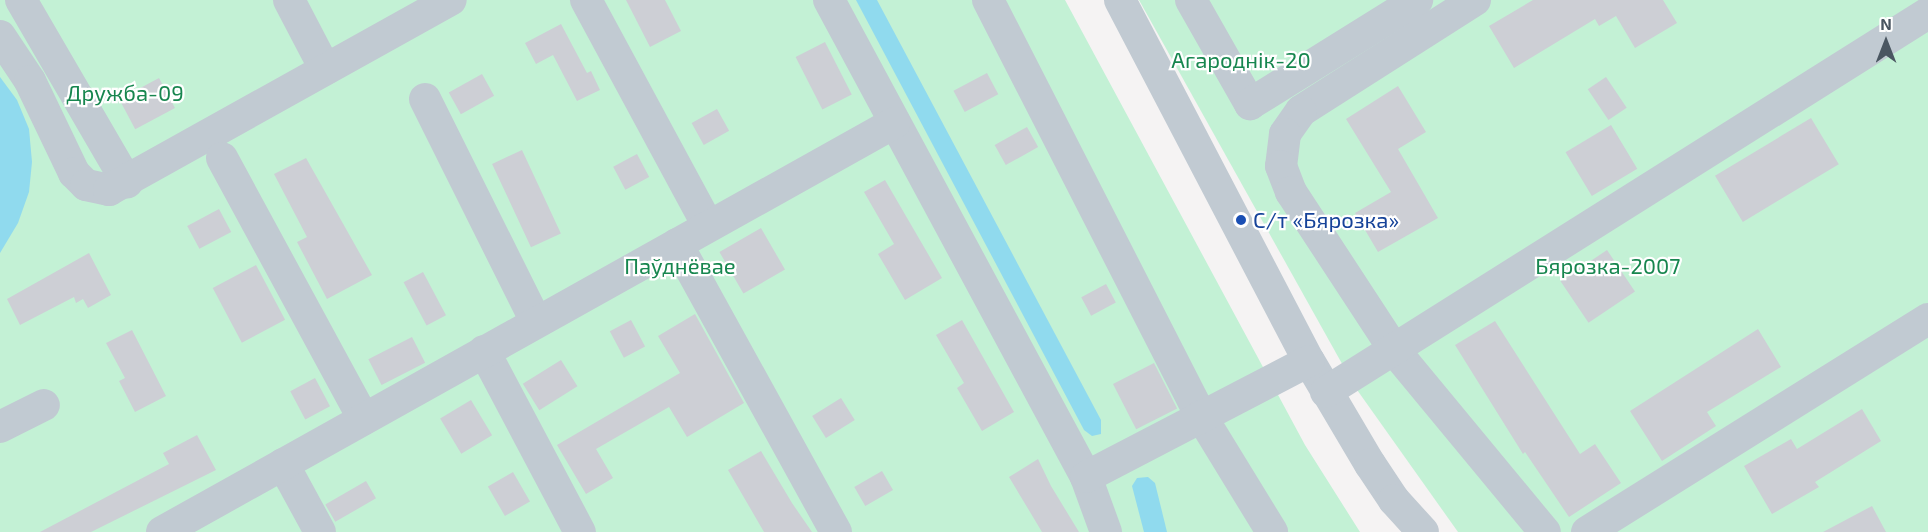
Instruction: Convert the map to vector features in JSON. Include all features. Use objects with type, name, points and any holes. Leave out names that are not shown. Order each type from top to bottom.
[{"type":"street","points":[[21,0],[127,182]]},
{"type":"street","points":[[289,0],[325,69]]},
{"type":"street","points":[[0,36],[20,62],[80,180],[101,189],[127,182],[451,0]]},
{"type":"street","points":[[586,0],[708,226]]},
{"type":"street","points":[[830,0],[1086,477],[1106,532]]},
{"type":"street","points":[[988,0],[1201,416],[1272,532]]},
{"type":"street","points":[[1120,0],[1326,392],[1394,500],[1423,532]]},
{"type":"street","points":[[1191,0],[1250,104],[1417,0]]},
{"type":"street","points":[[1475,0],[1312,103],[1292,122],[1281,150],[1282,172],[1291,192],[1395,351],[1545,532]]},
{"type":"street","points":[[1326,392],[1395,351],[1928,13]]},
{"type":"street","points":[[425,99],[536,322]]},
{"type":"street","points":[[162,532],[894,123]]},
{"type":"street","points":[[222,158],[364,419]]},
{"type":"street","points":[[677,244],[836,532]]},
{"type":"street","points":[[1587,532],[1928,319]]},
{"type":"street","points":[[484,351],[580,532]]},
{"type":"street","points":[[1086,477],[1309,361]]},
{"type":"street","points":[[0,427],[44,405]]},
{"type":"street","points":[[283,464],[320,532]]},
{"type":"green space","name":"Паўднёвае","points":[[0,0],[1065,0],[1305,445],[1360,532],[0,532]]},
{"type":"green space","name":"Бярозка-2007","points":[[1139,0],[1928,0],[1928,532],[1458,532],[1355,387]]},
{"type":"water","points":[[856,0],[877,0],[1101,420],[1101,434],[1092,436],[1084,430]]},
{"type":"water","points":[[0,77],[17,100],[29,129],[32,162],[29,192],[18,223],[0,253]]},
{"type":"water","points":[[1148,477],[1155,483],[1167,532],[1144,532],[1132,486],[1137,478]]},
{"type":"building","points":[[626,0],[665,0],[681,31],[650,47]]},
{"type":"building","points":[[1533,0],[1663,0],[1677,23],[1635,48],[1616,16],[1599,26],[1595,19],[1514,68],[1489,26]]},
{"type":"building","points":[[561,24],[587,73],[591,71],[600,90],[577,101],[553,55],[536,64],[525,43]]},
{"type":"building","points":[[825,42],[852,95],[822,110],[796,57]]},
{"type":"building","points":[[987,73],[998,94],[965,112],[953,91]]},
{"type":"building","points":[[482,74],[494,96],[461,114],[449,92]]},
{"type":"building","points":[[1606,77],[1627,108],[1608,120],[1588,89]]},
{"type":"building","points":[[159,78],[175,108],[135,129],[119,99]]},
{"type":"building","points":[[1398,86],[1426,132],[1398,149],[1438,218],[1378,252],[1355,213],[1391,192],[1346,119]]},
{"type":"building","points":[[717,109],[729,131],[704,145],[692,123]]},
{"type":"building","points":[[1811,118],[1839,164],[1743,222],[1715,176]]},
{"type":"building","points":[[1611,125],[1637,169],[1592,196],[1566,152]]},
{"type":"building","points":[[1027,127],[1038,147],[1006,165],[995,145]]},
{"type":"building","points":[[522,150],[561,233],[531,247],[492,164]]},
{"type":"building","points":[[637,154],[649,177],[625,190],[613,167]]},
{"type":"building","points":[[306,158],[372,275],[327,299],[297,242],[307,237],[274,174]]},
{"type":"building","points":[[885,180],[942,278],[905,300],[878,254],[894,244],[864,192]]},
{"type":"building","points":[[219,209],[231,232],[199,249],[187,226]]},
{"type":"building","points":[[761,228],[785,270],[743,294],[719,252]]},
{"type":"building","points":[[1607,250],[1635,291],[1589,323],[1561,281]]},
{"type":"building","points":[[89,253],[111,295],[88,308],[83,299],[76,303],[74,297],[20,325],[7,299]]},
{"type":"building","points":[[256,265],[285,320],[242,343],[213,288]]},
{"type":"building","points":[[423,272],[446,315],[427,326],[404,282]]},
{"type":"building","points":[[1106,284],[1116,303],[1091,316],[1081,297]]},
{"type":"building","points":[[695,314],[744,403],[687,437],[669,407],[596,449],[613,478],[586,494],[557,445],[680,373],[658,336]]},
{"type":"building","points":[[631,320],[645,346],[624,358],[610,331]]},
{"type":"building","points":[[962,320],[1014,412],[982,431],[957,388],[964,383],[936,335]]},
{"type":"building","points":[[1495,321],[1580,454],[1595,444],[1621,483],[1569,517],[1525,452],[1523,454],[1455,345]]},
{"type":"building","points":[[1758,329],[1781,367],[1707,412],[1716,426],[1662,461],[1630,411]]},
{"type":"building","points":[[132,330],[166,396],[135,412],[119,381],[125,378],[106,343]]},
{"type":"building","points":[[412,337],[425,363],[382,385],[368,359]]},
{"type":"building","points":[[561,360],[577,386],[539,410],[523,384]]},
{"type":"building","points":[[1154,363],[1177,408],[1136,429],[1113,384]]},
{"type":"building","points":[[315,378],[330,406],[305,419],[290,391]]},
{"type":"building","points":[[841,398],[855,420],[826,438],[812,416]]},
{"type":"building","points":[[471,400],[492,435],[461,454],[440,419]]},
{"type":"building","points":[[1862,409],[1881,441],[1815,482],[1819,487],[1772,514],[1744,466],[1791,439],[1797,449]]},
{"type":"building","points":[[197,435],[216,470],[91,532],[40,532],[169,464],[163,453]]},
{"type":"building","points":[[761,451],[812,532],[764,532],[728,470]]},
{"type":"building","points":[[1038,459],[1051,486],[1079,532],[1042,532],[1009,477]]},
{"type":"building","points":[[882,471],[893,490],[865,506],[854,487]]},
{"type":"building","points":[[513,472],[530,501],[505,516],[488,486]]},
{"type":"building","points":[[366,481],[376,498],[335,522],[325,505]]},
{"type":"building","points":[[1872,506],[1886,532],[1823,532]]},
{"type":"place","name":"С/т «Бярозка»","points":[[1241,220]]},
{"type":"park label","name":"Агароднік-20","points":[[1241,60]]},
{"type":"park label","name":"Дружба-09","points":[[125,93]]}]
